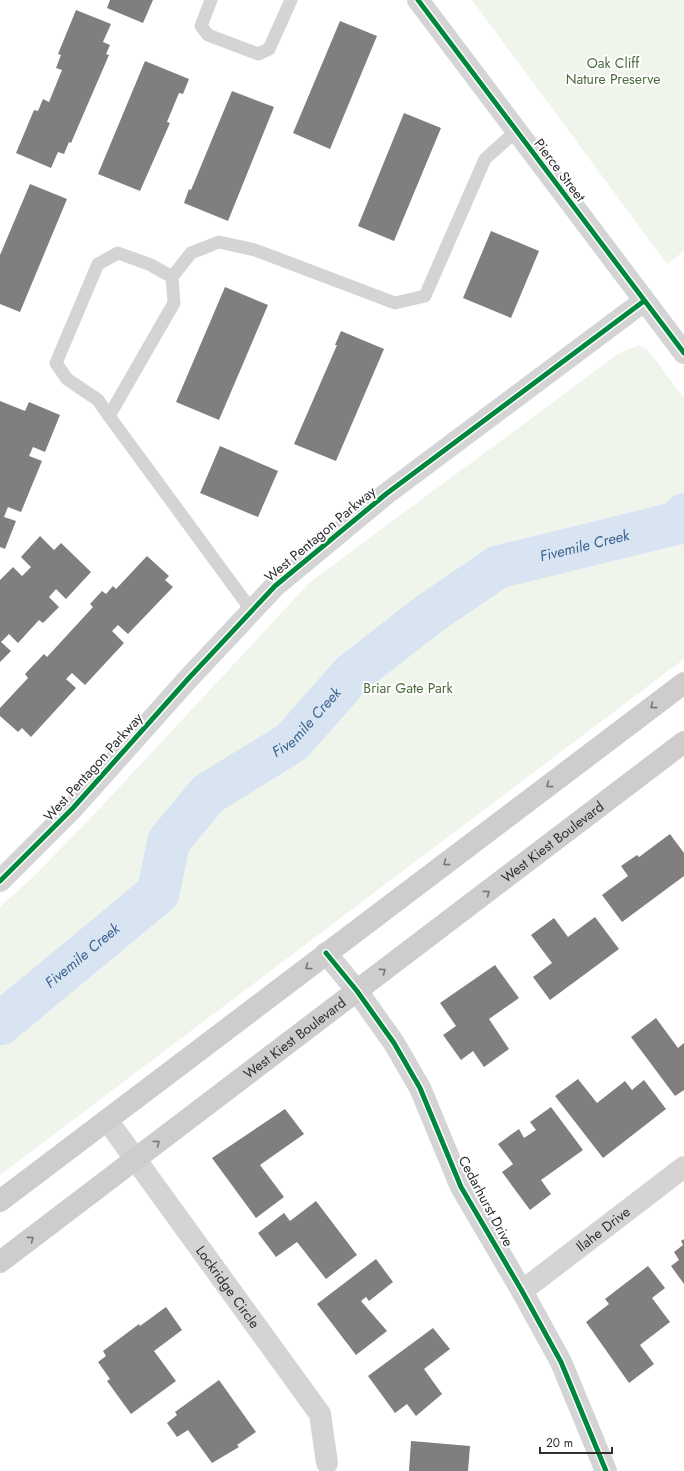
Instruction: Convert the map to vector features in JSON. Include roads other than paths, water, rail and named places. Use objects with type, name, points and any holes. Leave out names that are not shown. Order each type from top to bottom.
[{"type":"main road","points":[[0,1201],[684,683]]},
{"type":"main road","name":"West Kiest Boulevard","points":[[0,1262],[684,742]]},
{"type":"street","name":"Pierce Street","points":[[418,0],[684,353]]},
{"type":"street","name":"West Pentagon Parkway","points":[[0,881],[74,808],[183,684],[276,586],[386,494],[644,301]]},
{"type":"street","name":"Cedarhurst Drive","points":[[326,953],[357,991],[394,1043],[420,1088],[461,1187],[522,1291],[561,1362],[606,1471]]},
{"type":"street","name":"Lockridge Circle","points":[[107,1120],[320,1414],[327,1463]]},
{"type":"street","name":"Ilahe Drive","points":[[522,1291],[684,1167]]},
{"type":"lane","points":[[211,0],[201,26],[208,35],[258,54],[269,49],[291,0]]},
{"type":"lane","points":[[109,416],[174,303],[172,277],[191,253],[219,242],[255,250],[395,303],[425,296],[485,159],[516,131]]},
{"type":"lane","points":[[172,277],[151,265],[118,253],[98,264],[56,363],[67,379],[98,400],[252,611]]},
{"type":"waterway","name":"Fivemile Creek","points":[[0,1024],[158,893],[169,841],[208,794],[292,742],[352,674],[429,614],[498,567],[677,523],[684,515]]},
{"type":"park label","name":"Oak Cliff Nature Preserve","points":[[613,72]]},
{"type":"park label","name":"Briar Gate Park","points":[[408,688]]}]
